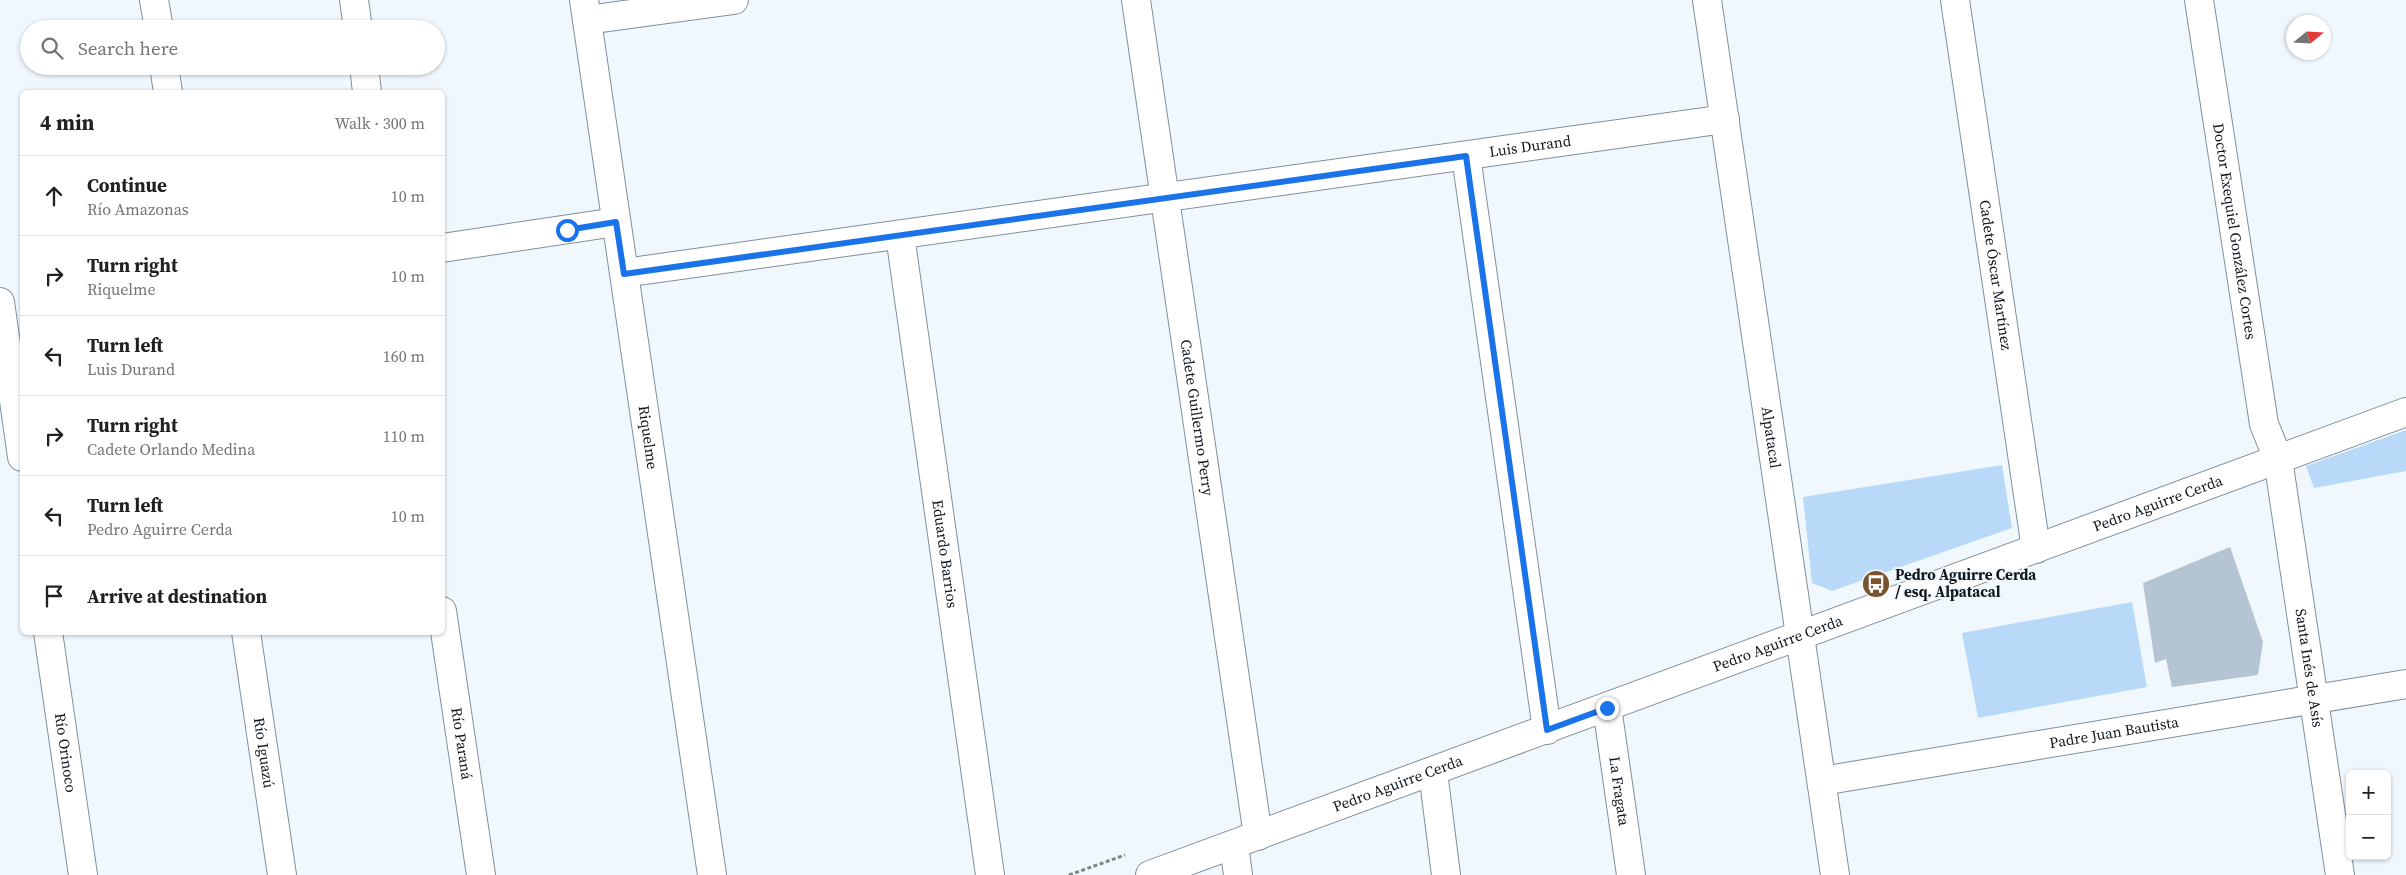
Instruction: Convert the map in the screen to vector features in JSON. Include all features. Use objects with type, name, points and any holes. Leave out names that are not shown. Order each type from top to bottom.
[{"type":"street","points":[[154,0],[157,20]]},
{"type":"street","points":[[354,0],[357,20]]},
{"type":"street","points":[[585,10],[734,0]]},
{"type":"street","name":"Cadete Guillermo Perry","points":[[1136,0],[1165,198],[1246,841],[1238,875]]},
{"type":"street","name":"Alpatacal","points":[[1707,0],[1835,875]]},
{"type":"street","name":"Cadete Óscar Martínez","points":[[1955,0],[2036,549]]},
{"type":"street","name":"Doctor Exequiel González Cortes","points":[[2199,0],[2264,424],[2278,459]]},
{"type":"street","name":"Riquelme","points":[[585,10],[712,875]]},
{"type":"street","points":[[165,75],[168,90]]},
{"type":"street","points":[[365,75],[368,90]]},
{"type":"street","name":"Luis Durand","points":[[624,274],[1724,119]]},
{"type":"street","points":[[1466,156],[1547,730]]},
{"type":"street","points":[[445,248],[616,222]]},
{"type":"street","name":"Eduardo Barrios","points":[[900,235],[990,875]]},
{"type":"street","points":[[6,309],[20,438]]},
{"type":"street","name":"Pedro Aguirre Cerda","points":[[1150,875],[2406,412]]},
{"type":"street","name":"Santa Inés de Asís","points":[[2278,459],[2340,875]]},
{"type":"street","name":"Río Paraná","points":[[445,631],[481,875]]},
{"type":"street","name":"Río Orinoco","points":[[48,635],[84,875]]},
{"type":"street","name":"Río Iguazú","points":[[246,635],[282,875]]},
{"type":"street","name":"Padre Juan Bautista","points":[[1822,781],[2406,684]]},
{"type":"street","name":"La Fragata","points":[[1607,708],[1631,875]]},
{"type":"street","points":[[1433,772],[1446,875]]},
{"type":"shaded area","points":[[2406,430],[2406,471],[2314,488],[2306,466]]},
{"type":"shaded area","points":[[2002,465],[2012,528],[1832,591],[1812,583],[1803,497]]},
{"type":"shaded area","points":[[2132,602],[2147,687],[1978,718],[1962,633]]},
{"type":"building","points":[[2230,547],[2263,642],[2258,675],[2172,687],[2166,659],[2155,663],[2143,583]]},
{"type":"place","name":"Pedro Aguirre Cerda / esq. Alpatacal","points":[[1876,584]]},
{"type":"route","points":[[567,230],[616,222],[624,274],[1466,156],[1547,730],[1607,708]]}]
